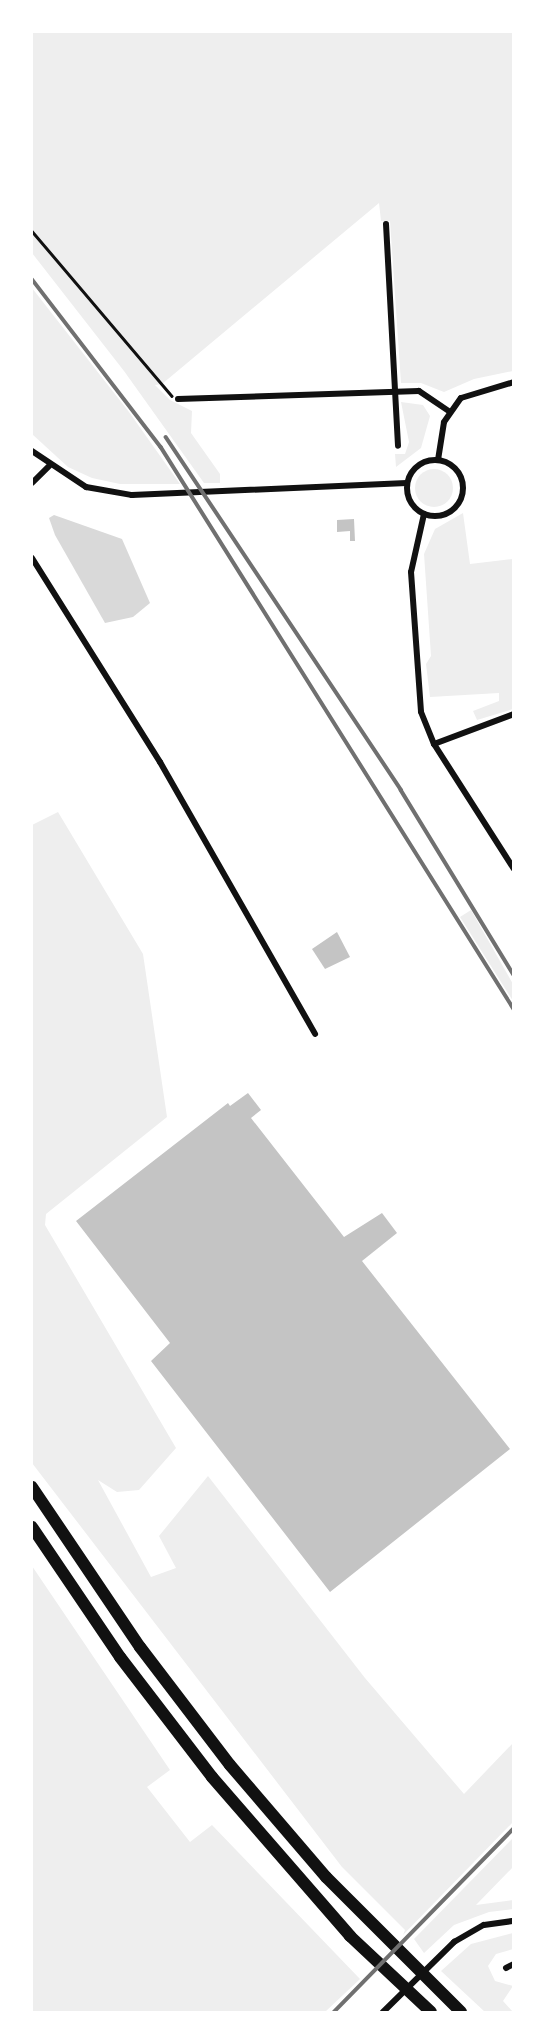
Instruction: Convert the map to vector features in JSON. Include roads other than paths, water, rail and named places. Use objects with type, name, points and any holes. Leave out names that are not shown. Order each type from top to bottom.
[{"type":"highway","points":[[32,1487],[140,1647],[230,1765],[326,1877],[461,2012]]},
{"type":"highway","points":[[32,1527],[120,1657],[212,1777],[350,1936],[431,2012]]},
{"type":"street","points":[[386,224],[398,446]]},
{"type":"street","points":[[438,460],[449,411],[476,390],[513,382]]},
{"type":"street","points":[[178,399],[419,391],[449,411]]},
{"type":"street","points":[[32,451],[49,466],[86,487],[132,495],[407,483]]},
{"type":"street","points":[[438,460],[457,471],[463,484],[461,499],[446,514],[424,514],[412,505],[407,483],[418,465],[438,460]]},
{"type":"street","points":[[32,483],[49,466]]},
{"type":"street","points":[[424,514],[412,553],[418,700],[434,744],[512,864]]},
{"type":"street","points":[[32,558],[154,751],[315,1034]]},
{"type":"street","points":[[434,744],[513,714]]},
{"type":"street","points":[[386,2010],[435,1959],[467,1933],[513,1921]]},
{"type":"railway","points":[[32,279],[161,447],[514,1009]]},
{"type":"railway","points":[[166,437],[401,790],[514,975]]},
{"type":"railway","points":[[334,2012],[514,1828]]}]
